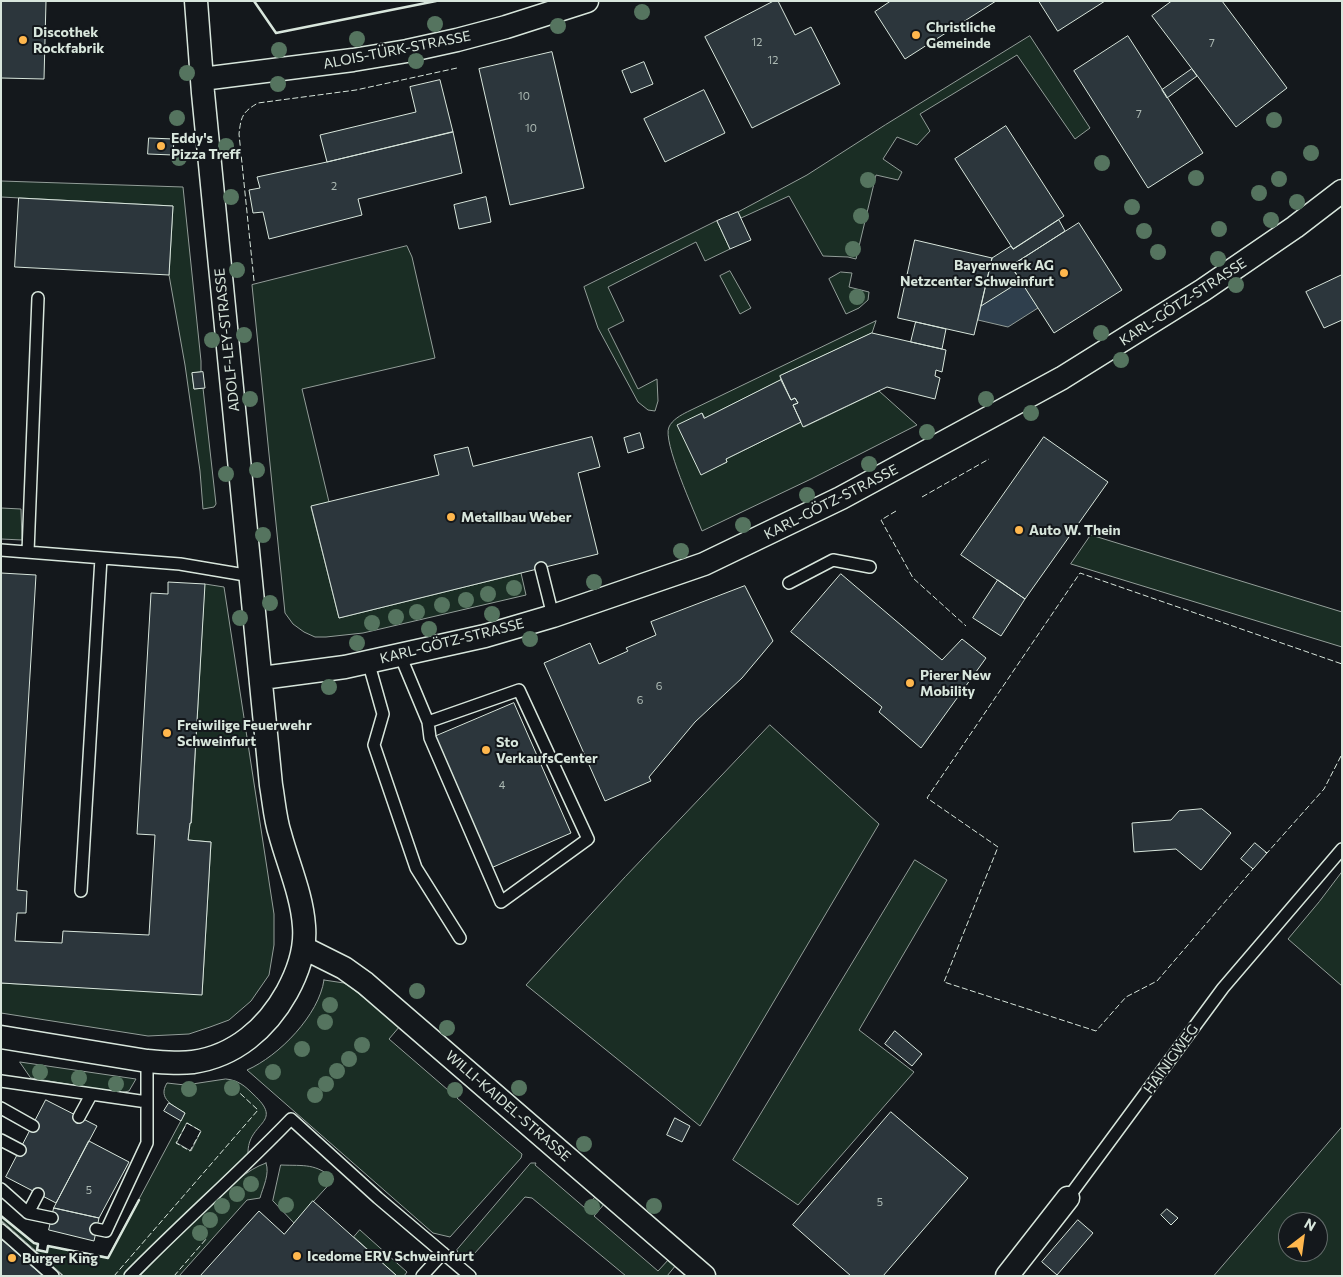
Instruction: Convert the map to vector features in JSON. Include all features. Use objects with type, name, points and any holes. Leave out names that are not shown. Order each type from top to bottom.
[{"type":"street","name":"ADOLF-LEY-STRASSE","points":[[196,1],[202,79],[262,678]]},
{"type":"street","name":"ALOIS-TÜRK-STRASSE","points":[[202,79],[353,60],[407,51],[506,27],[587,1]]},
{"type":"street","name":"KARL-GÖTZ-STRASSE","points":[[262,678],[345,667],[485,636],[553,616],[704,564],[841,498],[1062,378],[1203,290],[1295,227],[1342,191]]},
{"type":"street","points":[[1,1037],[147,1061],[193,1062],[212,1057],[237,1046],[256,1033],[271,1017],[283,1000],[296,975],[304,948],[304,926],[298,892],[279,832],[271,785],[262,678]]},
{"type":"street","name":"WILLI-KAIDEL-STRASSE","points":[[304,948],[344,968],[365,983],[704,1276]]},
{"type":"street","name":"HAINIGWEG","points":[[1007,1276],[1068,1198]]},
{"type":"lane","points":[[28,552],[38,298]]},
{"type":"lane","points":[[1,550],[180,564],[251,576]]},
{"type":"lane","points":[[81,891],[101,558]]},
{"type":"lane","points":[[789,582],[833,560],[870,567]]},
{"type":"lane","points":[[541,568],[553,616]]},
{"type":"lane","points":[[400,655],[428,722],[430,738],[501,902],[588,840],[519,690],[428,722]]},
{"type":"lane","points":[[368,661],[383,714],[374,745],[377,755],[416,868],[460,938]]},
{"type":"lane","name":"HAINIGWEG","points":[[1068,1198],[1223,988],[1342,849]]},
{"type":"lane","points":[[96,1229],[106,1232],[147,1143],[147,1061]]},
{"type":"lane","points":[[1,1081],[147,1102]]},
{"type":"lane","points":[[79,1117],[91,1095]]},
{"type":"lane","points":[[1,1108],[33,1126]]},
{"type":"lane","points":[[130,1276],[214,1194],[251,1161],[291,1119],[378,1198],[470,1276]]},
{"type":"lane","points":[[1,1140],[20,1150]]},
{"type":"lane","points":[[1,1188],[28,1213],[52,1218]]},
{"type":"lane","points":[[28,1213],[38,1194]]},
{"type":"lane","points":[[1,1230],[53,1276]]},
{"type":"lane","points":[[422,1276],[442,1253]]},
{"type":"green space","points":[[1030,36],[1090,128],[1075,139],[1017,55],[920,114],[930,131],[917,145],[897,137],[883,159],[902,172],[898,180],[876,175],[856,259],[823,256],[789,196],[741,218],[738,212],[807,175]]},
{"type":"green space","points":[[1,181],[183,187],[201,361],[201,372],[192,373],[194,389],[203,388],[216,504],[214,507],[203,509],[200,471],[185,365],[169,275],[173,206],[1,197]]},
{"type":"green space","points":[[717,221],[730,249],[705,261],[696,242],[608,287],[624,321],[608,329],[638,389],[657,379],[658,401],[655,411],[648,410],[638,402],[598,328],[584,287]]},
{"type":"green space","points":[[407,246],[412,257],[435,358],[302,389],[329,502],[311,507],[339,618],[521,573],[526,595],[363,633],[315,637],[293,624],[285,613],[252,285]]},
{"type":"green space","points":[[730,271],[751,308],[740,314],[720,276]]},
{"type":"green space","points":[[841,272],[852,273],[849,287],[869,292],[868,300],[859,308],[846,314],[829,279]]},
{"type":"green space","points":[[876,321],[872,333],[780,376],[781,380],[705,418],[702,413],[701,474],[727,462],[726,459],[801,422],[804,427],[879,391],[917,425],[811,479],[702,531],[670,447],[668,435],[672,422],[687,412]]},
{"type":"green space","points":[[1,508],[21,509],[22,540],[1,539]]},
{"type":"green space","points":[[1091,535],[1342,612],[1342,647],[1071,564]]},
{"type":"green space","points":[[205,584],[224,587],[274,914],[274,945],[269,975],[251,1001],[229,1020],[189,1034],[148,1036],[1,1013],[1,983],[202,994],[211,842],[188,840],[191,823]]},
{"type":"green space","points":[[770,725],[879,824],[700,1126],[526,985],[625,877]]},
{"type":"green space","points":[[915,860],[947,880],[859,1030],[914,1072],[798,1205],[733,1160]]},
{"type":"green space","points":[[1342,872],[1342,986],[1288,939]]},
{"type":"green space","points":[[324,980],[344,983],[349,986],[400,1026],[389,1039],[448,1090],[450,1088],[458,1096],[457,1098],[522,1154],[521,1158],[450,1237],[433,1233],[247,1070],[272,1055],[296,1033],[314,1007],[321,993]]},
{"type":"green space","points":[[20,1062],[136,1079],[129,1091],[120,1093],[31,1078]]},
{"type":"green space","points":[[226,1079],[234,1081],[247,1088],[262,1104],[266,1111],[266,1117],[249,1143],[248,1154],[178,1220],[124,1276],[64,1276],[1,1220],[1,1216],[33,1243],[38,1244],[37,1250],[47,1252],[48,1246],[108,1257],[185,1113],[165,1098],[164,1089],[167,1083],[185,1085]],"holes":[[[187,1123],[201,1131],[191,1151],[177,1143]]]},
{"type":"green space","points":[[1342,1127],[1342,1276],[1214,1276]]},
{"type":"green space","points":[[266,1163],[267,1176],[260,1198],[247,1200],[179,1276],[140,1276],[187,1227],[234,1183]]},
{"type":"green space","points":[[531,1163],[536,1163],[535,1165],[585,1208],[596,1196],[605,1203],[594,1216],[658,1271],[669,1259],[676,1265],[667,1276],[626,1276],[532,1198],[525,1197],[474,1254],[465,1259],[459,1256],[457,1250]]},
{"type":"green space","points":[[281,1165],[315,1168],[334,1179],[294,1223],[273,1201]]},
{"type":"green space","points":[[360,1230],[407,1272],[404,1276],[397,1276],[354,1237]]},
{"type":"water","points":[[1021,281],[1038,308],[1008,327],[978,320],[981,306]]},
{"type":"building","name":"Discothek Rockfabrik","points":[[1,1],[46,1],[44,79],[1,78]]},
{"type":"building","points":[[774,1],[778,1],[795,35],[811,27],[840,84],[752,128],[705,37]]},
{"type":"building","name":"Christliche Gemeinde","points":[[891,1],[996,1],[905,59],[875,12]]},
{"type":"building","points":[[1039,1],[1105,1],[1058,31]]},
{"type":"building","points":[[1172,1],[1222,1],[1287,88],[1236,127],[1152,16]]},
{"type":"building","points":[[1128,36],[1203,153],[1148,188],[1074,71]]},
{"type":"building","points":[[552,52],[584,188],[510,205],[479,69]]},
{"type":"building","points":[[644,62],[653,84],[631,93],[622,71]]},
{"type":"building","points":[[1192,69],[1197,76],[1167,98],[1162,90]]},
{"type":"building","points":[[440,80],[453,132],[327,162],[320,135],[416,112],[410,87]]},
{"type":"building","points":[[704,90],[725,133],[665,162],[644,119]]},
{"type":"building","points":[[1006,126],[1064,216],[1013,249],[955,159]]},
{"type":"building","points":[[453,132],[462,173],[358,199],[362,215],[269,239],[263,212],[253,213],[249,190],[260,188],[257,177]]},
{"type":"building","name":"Eddy's Pizza Treff","points":[[149,138],[174,139],[173,155],[148,154]]},
{"type":"building","points":[[486,197],[491,222],[459,229],[454,205]]},
{"type":"building","points":[[19,198],[173,206],[169,275],[15,267]]},
{"type":"building","points":[[738,212],[751,240],[730,249],[717,221]]},
{"type":"building","points":[[1059,220],[1065,231],[1011,266],[1021,281],[981,306],[992,258],[1011,246],[1013,249]]},
{"type":"building","name":"Bayernwerk AG Netzcenter Schweinfurt","points":[[1079,223],[1122,290],[1054,333],[1011,266]]},
{"type":"building","points":[[915,240],[992,258],[974,335],[898,318]]},
{"type":"building","points":[[1342,275],[1342,320],[1324,328],[1306,292]]},
{"type":"building","points":[[916,322],[946,329],[942,349],[911,342]]},
{"type":"building","points":[[872,333],[946,350],[942,372],[936,370],[935,376],[940,378],[935,399],[887,387],[803,427],[793,405],[798,403],[795,398],[791,400],[780,376]]},
{"type":"building","points":[[203,372],[205,388],[194,389],[192,373]]},
{"type":"building","points":[[781,380],[791,400],[795,398],[798,403],[793,405],[801,422],[726,459],[727,462],[701,475],[677,425],[702,413],[704,418]]},
{"type":"building","points":[[640,433],[644,448],[628,453],[624,438]]},
{"type":"building","name":"Metallbau Weber","points":[[592,437],[600,467],[578,473],[598,554],[339,618],[311,506],[439,475],[434,455],[468,447],[473,466]]},
{"type":"building","points":[[1044,437],[1108,482],[1025,599],[961,555]]},
{"type":"building","points":[[1,573],[36,575],[17,890],[27,891],[26,913],[17,913],[15,941],[62,943],[63,931],[149,935],[155,835],[137,834],[151,593],[168,594],[168,582],[205,584],[191,823],[188,840],[211,842],[202,995],[1,983]]},
{"type":"building","name":"Pierer New Mobility","points":[[841,574],[942,660],[962,639],[986,658],[921,748],[879,712],[882,707],[791,632]]},
{"type":"building","points":[[998,580],[1025,599],[1001,636],[973,618]]},
{"type":"building","points":[[745,586],[773,641],[742,678],[695,722],[649,777],[651,781],[605,801],[544,663],[590,643],[599,664],[628,651],[626,648],[656,635],[651,622]]},
{"type":"building","points":[[514,703],[571,833],[491,868],[434,737]]},
{"type":"building","points":[[1202,809],[1231,833],[1201,870],[1176,849],[1134,852],[1132,823],[1171,820],[1179,811]]},
{"type":"building","points":[[1255,843],[1267,853],[1253,869],[1241,859]]},
{"type":"building","points":[[895,1031],[922,1054],[912,1066],[885,1044]]},
{"type":"building","points":[[46,1100],[97,1126],[56,1203],[6,1177]]},
{"type":"building","points":[[169,1103],[185,1113],[181,1121],[164,1111]]},
{"type":"building","points":[[891,1112],[968,1178],[883,1276],[851,1276],[793,1225]]},
{"type":"building","points":[[675,1118],[690,1126],[682,1142],[667,1135]]},
{"type":"building","points":[[89,1141],[129,1162],[99,1218],[54,1208]]},
{"type":"building","name":"Icedome ERV Schweinfurt","points":[[313,1201],[397,1276],[200,1276],[259,1211],[284,1234]]},
{"type":"building","points":[[54,1208],[99,1218],[94,1241],[49,1230]]},
{"type":"building","points":[[1167,1209],[1178,1218],[1171,1225],[1161,1215]]},
{"type":"building","points":[[1078,1220],[1093,1233],[1057,1275],[1042,1262]]},
{"type":"building","name":"Burger King","points":[[1,1239],[43,1276],[1,1276]]},
{"type":"fence","points":[[254,281],[239,134],[245,112],[258,103],[356,90],[457,68]]},
{"type":"fence","points":[[922,497],[989,459]]},
{"type":"fence","points":[[896,511],[881,520],[913,578],[966,626]]},
{"type":"fence","points":[[1251,867],[1253,869],[1157,981],[1126,997],[1096,1031],[944,982],[998,847],[927,798],[1080,573],[1342,664]]},
{"type":"fence","points":[[1265,852],[1267,853],[1324,789],[1342,754]]},
{"type":"fence","points":[[114,1276],[258,1110],[230,1084]]},
{"type":"fence","points":[[187,1123],[201,1131],[190,1151],[176,1143],[187,1123]]},
{"type":"fence","points":[[1,1221],[63,1276]]},
{"type":"fence","points":[[174,1276],[207,1238]]},
{"type":"wall","points":[[254,1],[276,33],[436,1]]},
{"type":"wall","points":[[1,1216],[34,1243],[38,1244],[37,1250],[47,1252],[48,1246],[108,1258],[139,1200]]},
{"type":"place","name":"Christliche Gemeinde","points":[[916,35]]},
{"type":"place","name":"Discothek Rockfabrik","points":[[23,40]]},
{"type":"place","name":"Eddy's Pizza Treff","points":[[161,146]]},
{"type":"place","name":"Bayernwerk AG Netzcenter Schweinfurt","points":[[1064,273]]},
{"type":"place","name":"Metallbau Weber","points":[[451,517]]},
{"type":"place","name":"Auto W. Thein","points":[[1019,530]]},
{"type":"place","name":"Pierer New Mobility","points":[[910,683]]},
{"type":"place","name":"Freiwilige Feuerwehr Schweinfurt","points":[[167,733]]},
{"type":"place","name":"Sto VerkaufsCenter","points":[[486,750]]},
{"type":"place","name":"Icedome ERV Schweinfurt","points":[[297,1256]]},
{"type":"place","name":"Burger King","points":[[12,1258]]}]
